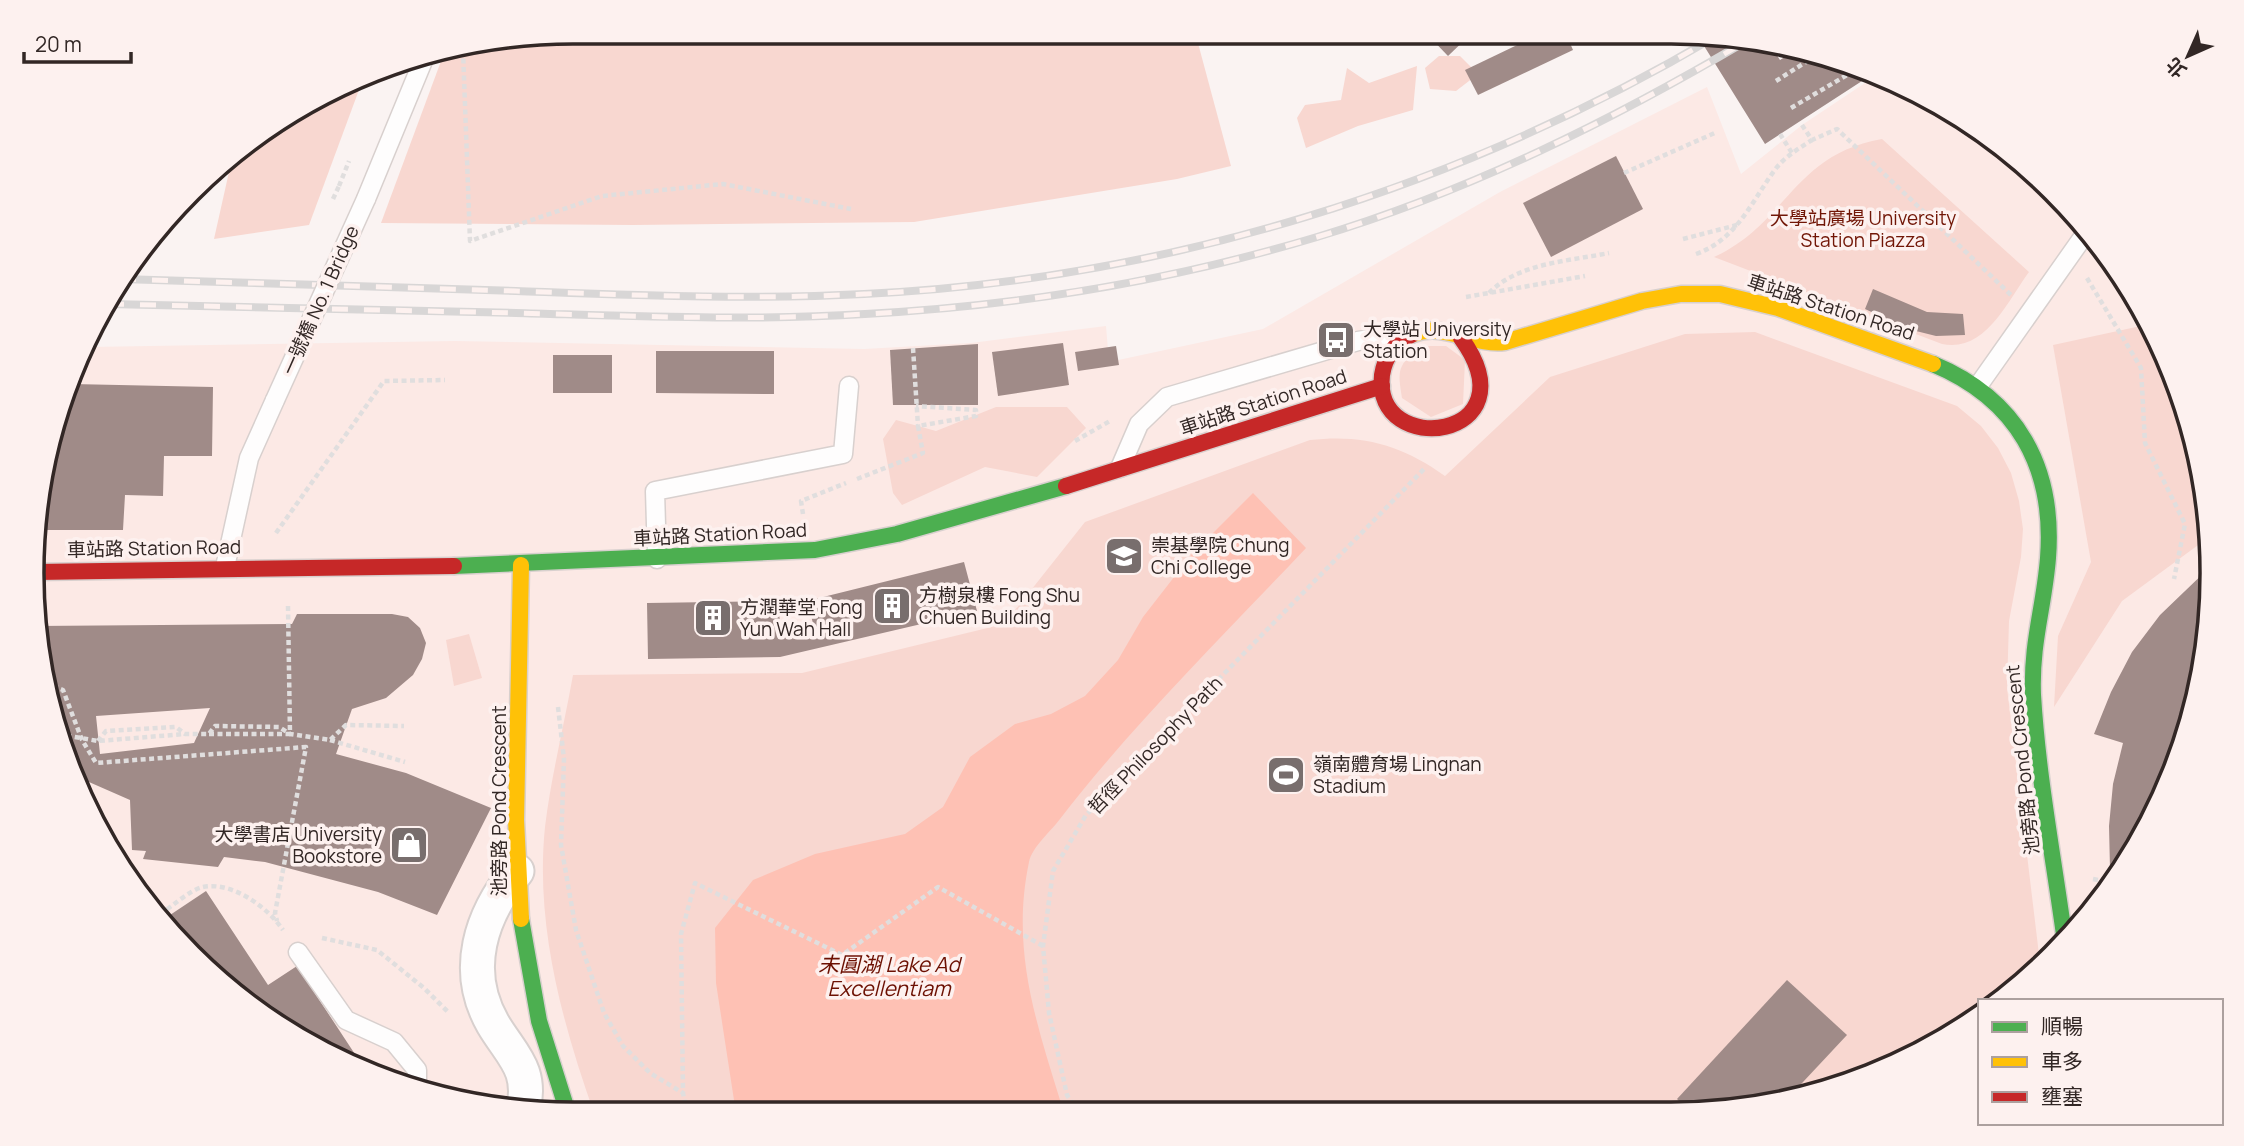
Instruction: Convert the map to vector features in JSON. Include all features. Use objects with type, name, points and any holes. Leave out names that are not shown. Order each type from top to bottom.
[{"type":"street","name":"車站路 Station Road","points":[[1413,333],[1430,329],[1446,331],[1461,338],[1493,343],[1521,339],[1641,301],[1703,292],[1748,299],[1935,364],[1978,386]]},
{"type":"street","points":[[1413,333],[1398,342],[1388,355],[1382,386],[1394,413],[1420,429],[1451,427],[1465,419],[1475,407],[1483,377],[1473,350],[1461,338]]},
{"type":"street","name":"車站路 Station Road","points":[[44,572],[225,567],[521,565],[779,554],[850,545],[964,517],[1119,471],[1382,386]]},
{"type":"street","name":"池旁路 Pond Crescent","points":[[1978,386],[2001,408],[2021,434],[2036,464],[2045,495],[2050,528],[2048,561],[2035,624],[2033,687],[2062,929]]},
{"type":"street","name":"池旁路 Pond Crescent","points":[[521,565],[517,871],[529,972],[539,1021],[564,1102]]},
{"type":"street","points":[[517,871],[491,905],[481,932],[478,963],[481,991],[491,1020],[516,1054],[524,1073],[523,1100]]},
{"type":"lane","name":"一號橋 No. 1 Bridge","points":[[225,567],[249,458],[366,199],[421,67]]},
{"type":"lane","points":[[1978,386],[2082,239]]},
{"type":"lane","points":[[1119,471],[1139,424],[1167,397],[1358,341],[1413,333]]},
{"type":"lane","points":[[657,559],[655,491],[843,454],[849,386]]},
{"type":"lane","points":[[298,952],[346,1020],[394,1042],[417,1070],[417,1078]]},
{"type":"path","points":[[463,56],[470,241],[602,195],[723,184],[851,209]]},
{"type":"path","points":[[1776,81],[1806,62]]},
{"type":"path","points":[[1791,108],[1846,74]]},
{"type":"path","points":[[1802,125],[1812,140],[1838,128],[2030,313]]},
{"type":"path","points":[[1624,173],[1717,132]]},
{"type":"path","points":[[1780,134],[1792,153]]},
{"type":"path","points":[[1683,239],[1738,224]]},
{"type":"path","points":[[1488,293],[1499,283],[1518,273],[1609,253]]},
{"type":"path","points":[[2072,253],[2141,368],[2146,443],[2185,524],[2174,579]]},
{"type":"path","points":[[803,521],[801,501],[923,453],[916,407],[914,348]]},
{"type":"path","points":[[275,535],[384,381],[445,380]]},
{"type":"path","points":[[916,407],[976,410],[976,416],[918,426]]},
{"type":"path","name":"哲徑 Philosophy Path","points":[[1072,1102],[1067,1095],[1049,1013],[1044,946],[1053,871],[1086,815],[1432,461]]},
{"type":"path","points":[[288,605],[290,734]]},
{"type":"path","points":[[57,688],[63,690],[82,740],[96,764],[306,747],[283,866],[276,921]]},
{"type":"path","points":[[557,695],[564,759],[561,845],[576,930],[604,1013],[623,1046],[650,1073],[683,1093]]},
{"type":"path","points":[[330,740],[346,725],[404,726]]},
{"type":"path","points":[[98,741],[106,731],[176,727],[185,734]]},
{"type":"path","points":[[70,737],[98,741],[185,734],[290,734],[330,740],[405,762]]},
{"type":"path","points":[[685,1102],[681,934],[695,883],[842,955],[938,887],[1044,946]]},
{"type":"path","points":[[166,910],[202,887],[254,899],[276,921],[298,952]]},
{"type":"path","points":[[322,938],[377,950],[424,988],[453,1017]]},
{"type":"shaded area","name":"崇基學院 Chung Chi College","points":[[1867,82],[1905,98],[1965,133],[2020,175],[2045,199],[2091,251],[2111,279],[2146,339],[2160,370],[2182,436],[2196,504],[2199,538],[2199,608],[2190,676],[2182,710],[2160,776],[2129,838],[2091,895],[2069,922],[2020,971],[1985,999],[1978,999],[1978,1004],[1965,1013],[1905,1048],[1874,1062],[1808,1084],[1774,1092],[1740,1098],[1671,1102],[573,1102],[504,1098],[436,1084],[370,1062],[308,1031],[251,993],[199,947],[153,895],[115,838],[84,776],[62,710],[54,676],[48,642],[44,573],[48,504],[54,470],[72,403],[94,347],[455,341],[864,349],[971,343],[1106,326],[1109,362],[1263,329],[1500,192],[1707,87],[1741,174],[1802,125]]},
{"type":"green space","points":[[1198,44],[1231,166],[1177,179],[914,222],[633,225],[381,223],[441,61],[504,48],[538,45]]},
{"type":"green space","points":[[1439,56],[1460,56],[1478,74],[1456,91],[1430,89],[1425,68]]},
{"type":"green space","points":[[1417,66],[1413,110],[1358,126],[1306,148],[1297,118],[1305,105],[1341,100],[1347,68],[1369,83]]},
{"type":"green space","points":[[359,89],[309,225],[214,239],[229,171],[279,133]]},
{"type":"green space","name":"大學站廣場 University Station Piazza","points":[[1882,139],[2029,272],[1993,323],[1971,341],[1957,345],[1942,344],[1714,257],[1739,243],[1759,226],[1809,174],[1828,159],[1852,147]]},
{"type":"green space","points":[[2139,326],[2160,370],[2182,436],[2196,504],[2199,544],[2122,601],[2054,707],[2058,636],[2091,562],[2053,345]]},
{"type":"green space","name":"嶺南體育場 Lingnan Stadium","points":[[1755,332],[1957,406],[1981,426],[1998,448],[2011,473],[2023,529],[2021,557],[2009,621],[2007,688],[2039,953],[1993,993],[1985,999],[1978,999],[1978,1004],[1965,1013],[1905,1048],[1841,1074],[1774,1092],[1706,1101],[590,1102],[562,1008],[548,937],[544,900],[545,827],[573,675],[802,673],[1004,624],[1085,522],[1310,440],[1347,439],[1381,444],[1413,456],[1445,476],[1550,377],[1685,334]]},
{"type":"green space","points":[[1421,346],[1446,346],[1465,360],[1463,404],[1431,417],[1402,398],[1400,388],[1401,368]]},
{"type":"green space","points":[[996,407],[1067,407],[1086,428],[1037,477],[985,467],[902,505],[893,493],[883,439],[896,420],[936,431]]},
{"type":"green space","points":[[469,634],[482,678],[454,686],[446,640]]},
{"type":"water","name":"未圓湖 Lake Ad Excellentiam","points":[[1253,493],[1306,548],[1118,749],[1031,856],[1024,894],[1024,954],[1034,1012],[1061,1102],[734,1102],[716,983],[715,928],[753,880],[815,854],[905,834],[943,807],[970,757],[1015,724],[1051,714],[1085,696],[1118,660],[1143,617],[1192,554]]},
{"type":"building","points":[[1436,44],[1460,44],[1448,56]]},
{"type":"building","points":[[1519,44],[1570,44],[1573,50],[1478,95],[1465,70]]},
{"type":"building","points":[[1703,45],[1774,54],[1780,60],[1785,57],[1808,62],[1861,79],[1765,144]]},
{"type":"building","points":[[1616,156],[1643,209],[1551,257],[1523,203]]},
{"type":"building","points":[[1873,289],[1927,312],[1963,314],[1965,335],[1936,336],[1908,329],[1865,309]]},
{"type":"building","points":[[1063,343],[1069,385],[998,396],[992,352]]},
{"type":"building","points":[[978,344],[978,405],[893,405],[890,350]]},
{"type":"building","points":[[1116,346],[1119,365],[1078,371],[1075,352]]},
{"type":"building","points":[[656,351],[774,351],[774,394],[656,393]]},
{"type":"building","points":[[553,355],[612,355],[612,393],[553,393]]},
{"type":"building","points":[[79,384],[213,387],[212,456],[164,456],[163,496],[125,495],[123,530],[46,530],[54,470]]},
{"type":"building","points":[[964,562],[977,611],[780,657],[648,659],[647,603],[779,601],[780,633],[814,627],[807,601]]},
{"type":"building","points":[[2200,577],[2196,642],[2172,743],[2146,807],[2110,868],[2109,826],[2113,784],[2123,743],[2094,734],[2111,692],[2132,652],[2160,615]]},
{"type":"building","points":[[297,614],[392,614],[408,617],[420,628],[426,643],[422,659],[413,675],[386,698],[352,709],[336,754],[406,773],[491,808],[437,915],[378,892],[265,862],[224,857],[218,867],[143,859],[146,851],[132,850],[130,800],[86,781],[84,776],[62,710],[47,626],[292,624]],"holes":[[[210,708],[194,743],[100,754],[96,716]]]},
{"type":"building","points":[[206,891],[268,985],[297,966],[356,1056],[308,1031],[251,993],[224,971],[170,915]]},
{"type":"building","points":[[1787,980],[1847,1035],[1799,1086],[1740,1098],[1680,1102],[1677,1099]]},
{"type":"railway","points":[[133,279],[777,297],[864,294],[976,285],[1088,269],[1198,246],[1307,217],[1414,180],[1518,138],[1620,89],[1700,45]]},
{"type":"railway","points":[[117,304],[734,318],[922,310],[1093,289],[1262,253],[1374,219],[1430,198],[1592,126],[1735,48]]},
{"type":"traffic: fast","points":[[1933,364],[1987,396],[2008,417],[2025,440],[2037,466],[2045,494],[2049,525],[2048,558],[2034,658],[2033,695],[2042,788],[2063,928]]},
{"type":"traffic: fast","points":[[454,566],[815,550],[897,534],[1066,486]]},
{"type":"traffic: fast","points":[[521,919],[539,1021],[564,1102]]},
{"type":"traffic: slow","points":[[1413,334],[1425,331],[1448,332],[1482,341],[1505,342],[1642,301],[1681,294],[1720,294],[1778,308],[1933,364]]},
{"type":"traffic: slow","points":[[521,565],[516,820],[521,919]]},
{"type":"traffic: jam","points":[[1413,334],[1392,350],[1382,375],[1386,402],[1401,419],[1422,428],[1446,427],[1466,417],[1478,399],[1478,372],[1461,338]]},
{"type":"traffic: jam","points":[[1066,486],[1382,386]]},
{"type":"traffic: jam","points":[[44,572],[454,566]]},
{"type":"place","name":"大學站 University Station","points":[[1336,340]]},
{"type":"place","name":"崇基學院 Chung Chi College","points":[[1124,556]]},
{"type":"place","name":"方樹泉樓 Fong Shu Chuen Building","points":[[892,606]]},
{"type":"place","name":"方潤華堂 Fong Yun Wah Hall","points":[[713,618]]},
{"type":"place","name":"嶺南體育場 Lingnan Stadium","points":[[1286,775]]},
{"type":"place","name":"大學書店 University Bookstore","points":[[409,845]]}]
